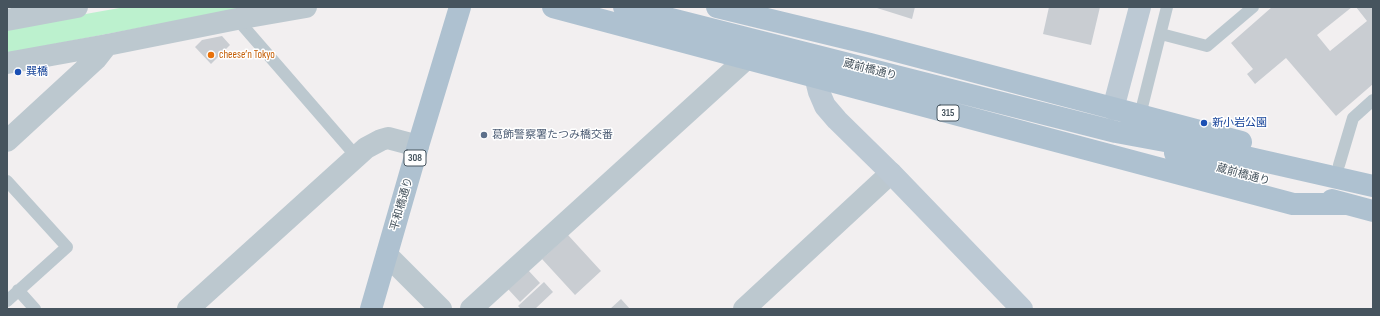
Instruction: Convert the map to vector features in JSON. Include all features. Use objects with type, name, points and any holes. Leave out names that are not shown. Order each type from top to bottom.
[{"type":"main road","name":"平和橋通り","points":[[371,309],[460,7]]},
{"type":"main road","name":"315","points":[[552,7],[1293,204],[1346,204]]},
{"type":"main road","name":"蔵前橋通り","points":[[624,7],[1116,132],[1219,151],[1368,185]]},
{"type":"main road","name":"315","points":[[717,7],[870,44],[1283,152],[1339,165],[1347,169],[1368,185]]},
{"type":"main road","name":"蔵前橋通り","points":[[1116,132],[1213,168],[1373,211]]},
{"type":"street","points":[[7,20],[77,7]]},
{"type":"street","points":[[7,63],[237,19],[265,10],[306,7]]},
{"type":"street","points":[[1113,108],[1140,7]]},
{"type":"street","points":[[7,141],[96,59],[107,45]]},
{"type":"street","points":[[471,309],[746,59]]},
{"type":"street","points":[[815,76],[819,92],[826,106],[836,120],[891,173],[1020,308]]},
{"type":"street","points":[[188,309],[366,148],[388,138],[418,146]]},
{"type":"street","points":[[744,309],[891,173]]},
{"type":"street","points":[[387,255],[441,309]]},
{"type":"lane","points":[[1140,115],[1167,7]]},
{"type":"lane","points":[[1161,34],[1207,46],[1253,7]]},
{"type":"lane","points":[[237,19],[356,156]]},
{"type":"lane","points":[[1339,165],[1352,118],[1373,100]]},
{"type":"lane","points":[[7,181],[67,247],[7,301]]},
{"type":"lane","points":[[18,290],[35,309]]},
{"type":"green space","points":[[125,7],[249,7],[7,53],[7,28]]},
{"type":"building","points":[[915,7],[912,19],[877,8]]},
{"type":"building","points":[[1049,7],[1100,7],[1091,45],[1043,34]]},
{"type":"building","points":[[1272,7],[1352,7],[1317,35],[1330,51],[1367,21],[1356,7],[1373,7],[1373,84],[1336,116],[1286,58],[1255,84],[1247,74],[1253,69],[1231,43]]},
{"type":"building","name":"cheese’n Tokyo","points":[[222,36],[230,45],[211,64],[195,47],[202,40]]},
{"type":"building","points":[[568,235],[601,271],[575,295],[542,259]]},
{"type":"building","points":[[528,270],[540,283],[520,302],[508,289]]},
{"type":"building","points":[[544,282],[553,292],[535,309],[521,309],[518,306]]},
{"type":"building","points":[[621,299],[630,309],[610,309]]},
{"type":"place","name":"cheese’n Tokyo","points":[[211,55]]},
{"type":"place","name":"巽橋","points":[[18,72]]},
{"type":"place","name":"新小岩公園","points":[[1204,123]]},
{"type":"place","name":"葛飾警察署たつみ橋交番","points":[[484,135]]}]
